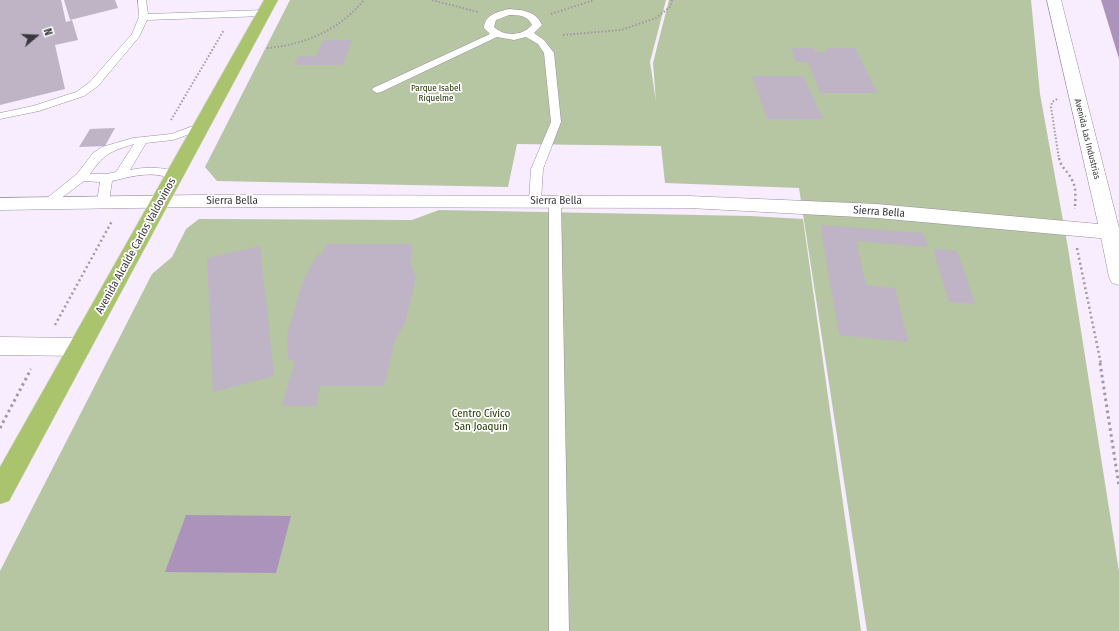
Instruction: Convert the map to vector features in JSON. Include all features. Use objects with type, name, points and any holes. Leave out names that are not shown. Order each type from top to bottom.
[{"type":"main road","name":"Avenida Alcalde Carlos Valdovinos","points":[[0,490],[267,6]]},
{"type":"street","name":"Avenida Las Industrias","points":[[1054,0],[1110,232],[1119,277]]},
{"type":"street","name":"Sierra Bella","points":[[0,204],[48,202],[688,202],[808,207],[955,217],[1110,232]]},
{"type":"street","points":[[0,346],[80,347]]},
{"type":"lane","points":[[0,116],[35,109],[80,94],[94,84],[136,35],[144,17],[142,0]]},
{"type":"lane","points":[[144,17],[267,6]]},
{"type":"lane","points":[[509,12],[517,12],[530,16],[536,20],[537,25],[534,30],[528,34],[513,37],[497,34],[489,28],[491,20],[495,16],[509,12]]},
{"type":"lane","points":[[377,90],[497,34]]},
{"type":"lane","points":[[528,34],[541,42],[549,53],[556,122],[537,169],[535,201]]},
{"type":"lane","points":[[48,202],[82,177],[96,156],[106,149],[133,141],[173,138],[202,126]]},
{"type":"lane","points":[[122,174],[142,140]]},
{"type":"lane","points":[[82,177],[106,178],[141,171],[157,171],[167,173],[172,180]]},
{"type":"lane","points":[[103,202],[106,178]]},
{"type":"lane","points":[[555,201],[559,631]]},
{"type":"path","points":[[244,48],[282,48],[311,39],[353,12],[364,0]]},
{"type":"path","points":[[432,0],[495,16]]},
{"type":"path","points":[[530,16],[553,13],[594,0]]},
{"type":"path","points":[[563,35],[621,30],[656,18],[671,6],[672,0]]},
{"type":"green space","name":"Parque Isabel Riquelme","points":[[290,0],[666,0],[650,62],[656,101],[653,63],[669,0],[1031,0],[1040,94],[1068,248],[1119,572],[1119,631],[867,631],[799,188],[665,183],[661,146],[517,144],[508,187],[217,181],[205,167]]},
{"type":"green space","name":"Centro Cívico San Joaquín","points":[[439,210],[750,216],[803,219],[861,631],[0,631],[0,571],[152,274],[172,257],[186,229],[199,219],[412,220]]},
{"type":"shaded area","points":[[1101,0],[1119,0],[1119,59],[1102,3]]},
{"type":"shaded area","points":[[186,515],[291,516],[276,573],[165,572]]},
{"type":"building","points":[[0,0],[61,0],[66,22],[72,20],[78,40],[55,45],[65,89],[0,105]]},
{"type":"building","points":[[64,0],[115,0],[118,8],[70,20]]},
{"type":"building","points":[[323,40],[352,40],[343,65],[294,65],[298,56],[316,56]]},
{"type":"building","points":[[791,48],[814,48],[815,52],[828,52],[826,48],[855,48],[877,93],[820,93],[808,62],[796,62]]},
{"type":"building","points":[[752,76],[803,76],[823,119],[767,119]]},
{"type":"building","points":[[115,128],[105,146],[79,147],[90,129]]},
{"type":"building","points":[[820,225],[923,233],[928,247],[856,241],[866,285],[895,288],[908,342],[839,335]]},
{"type":"building","points":[[326,244],[412,244],[410,263],[416,277],[405,323],[395,340],[384,386],[320,386],[316,406],[282,406],[295,361],[288,360],[287,335],[303,281],[317,255],[322,254]]},
{"type":"building","points":[[260,246],[274,376],[213,392],[207,258]]},
{"type":"building","points":[[933,249],[957,251],[975,304],[949,302]]}]
